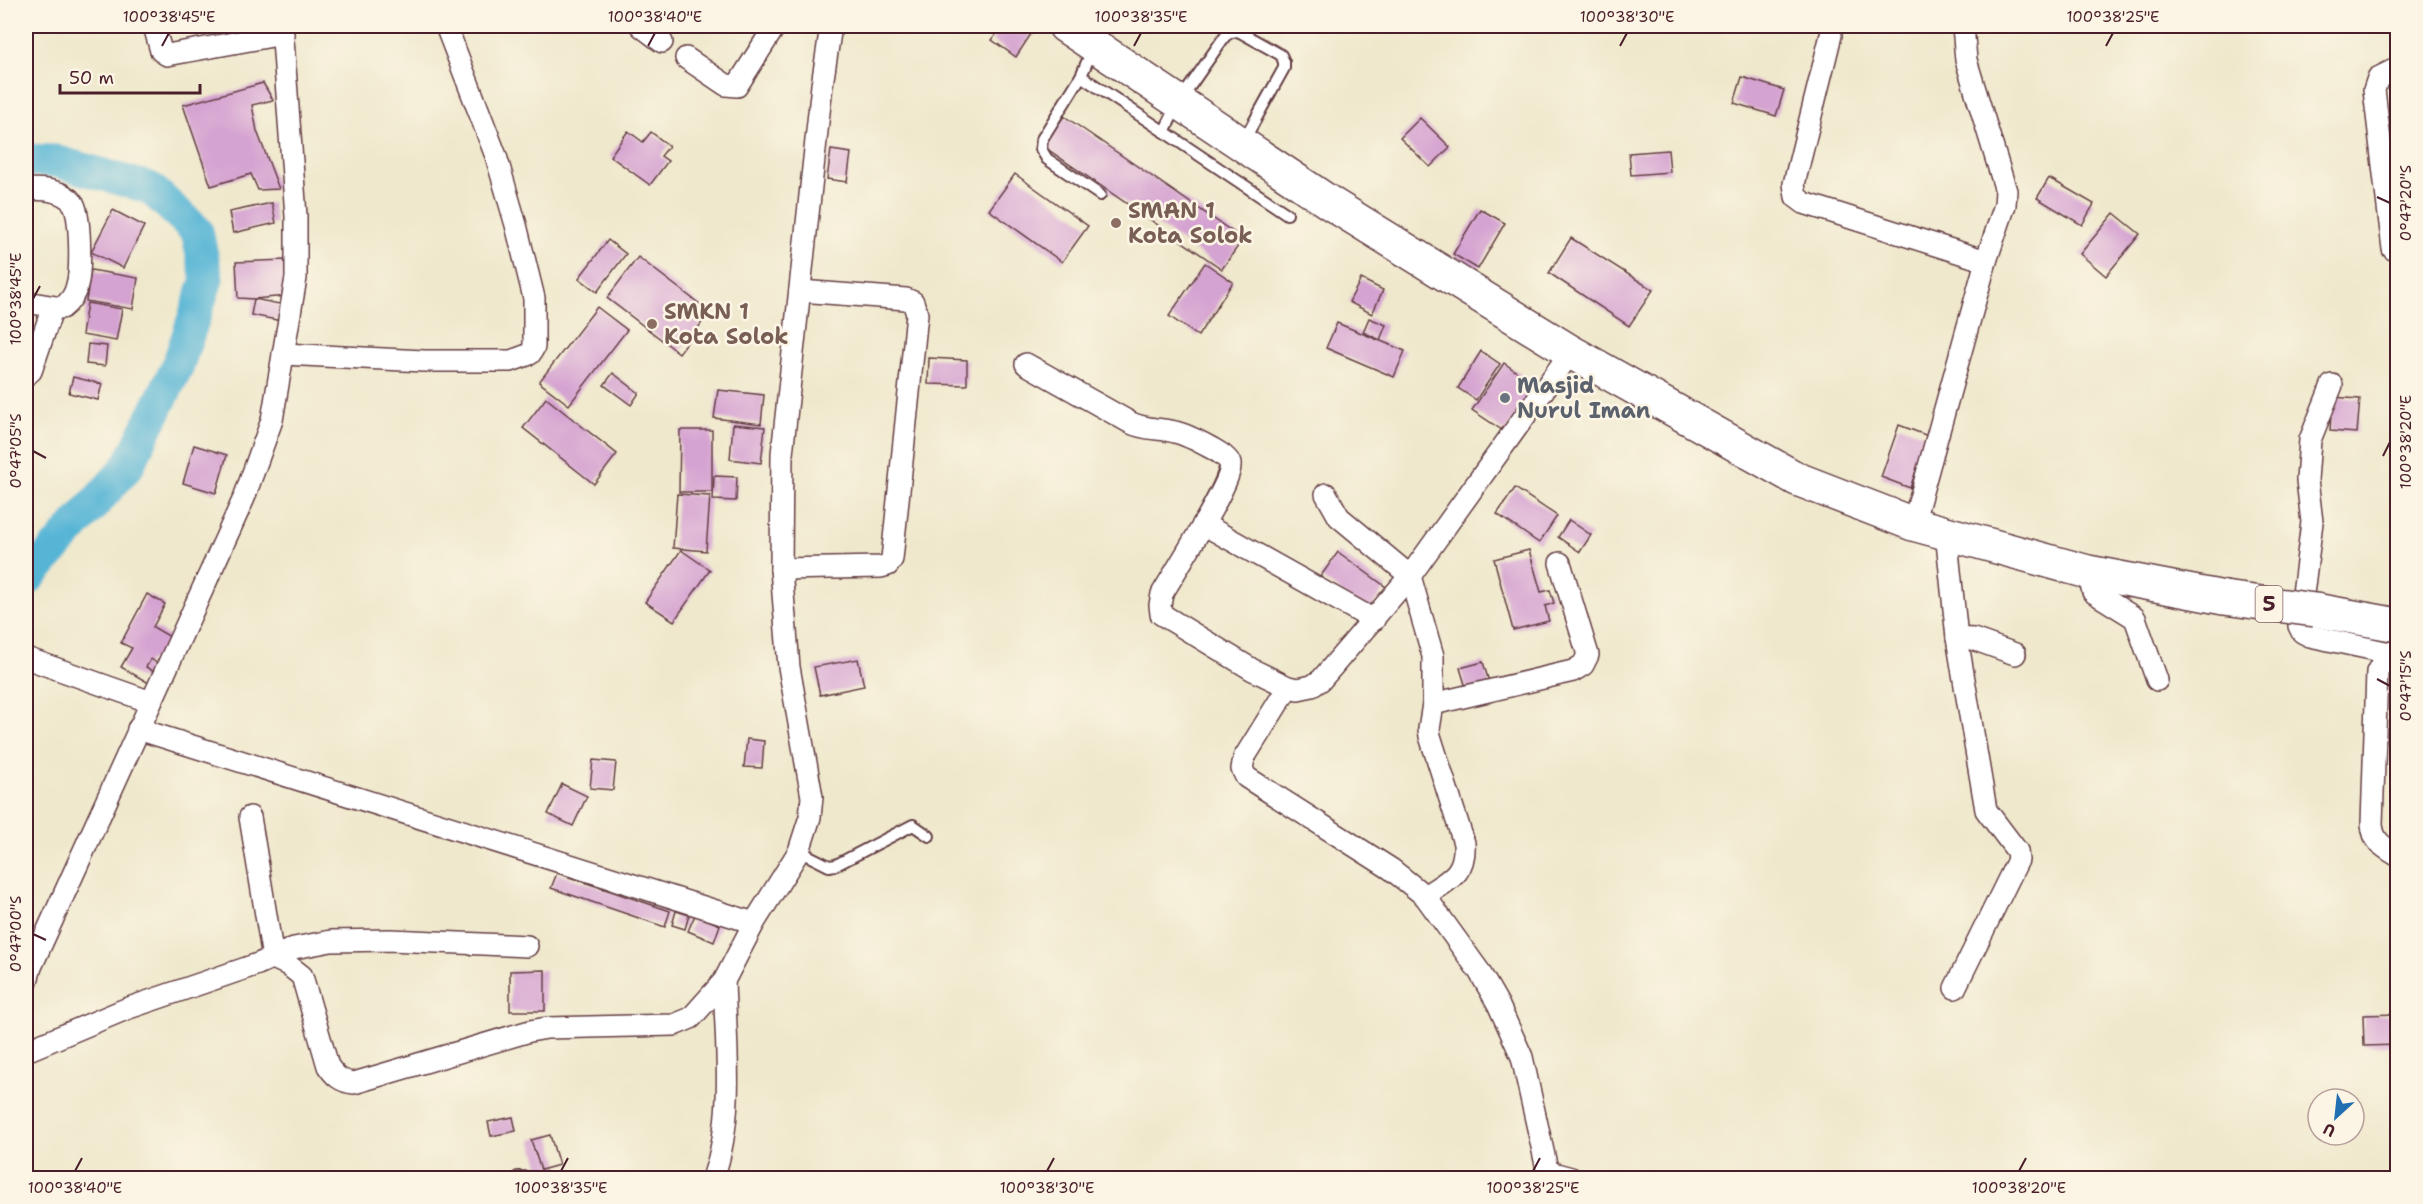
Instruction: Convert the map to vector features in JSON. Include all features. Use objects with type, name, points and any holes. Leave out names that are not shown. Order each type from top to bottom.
[{"type":"highway","name":"5","points":[[1065,26],[1330,203],[1571,352],[1797,479],[1913,524],[2088,572],[2224,598],[2315,610],[2395,644]]},
{"type":"street","points":[[26,984],[31,967],[244,498],[272,420],[296,278],[296,216],[282,29],[167,54],[161,51],[154,26]]},
{"type":"street","points":[[283,354],[424,361],[511,362],[530,354],[534,347],[534,298],[516,225],[496,156],[446,26]]},
{"type":"street","points":[[641,26],[662,42]]},
{"type":"street","points":[[686,58],[726,85],[737,86],[775,26]]},
{"type":"street","points":[[273,958],[288,965],[302,976],[328,1066],[345,1082],[354,1083],[539,1029],[674,1025],[691,1018],[724,981],[754,923],[799,851],[810,817],[812,797],[789,667],[781,569],[782,454],[822,85],[831,26]]},
{"type":"street","points":[[1913,524],[1986,261],[2005,206],[2006,191],[1966,60],[1964,26]]},
{"type":"street","points":[[1831,35],[1794,184],[1796,196],[1804,203],[1986,261]]},
{"type":"street","points":[[2392,249],[2374,90],[2378,78],[2397,68]]},
{"type":"street","points":[[26,189],[57,192],[72,202],[79,220],[78,284],[69,302],[62,308],[26,302]]},
{"type":"street","points":[[781,569],[881,567],[888,565],[892,559],[917,314],[913,302],[906,299],[800,291]]},
{"type":"street","points":[[26,375],[31,371],[53,307]]},
{"type":"street","points":[[1026,364],[1140,427],[1177,433],[1214,450],[1229,460],[1231,466],[1228,476],[1162,594],[1161,614],[1253,670],[1288,687],[1298,689],[1312,687],[1321,680],[1410,576],[1571,352]]},
{"type":"street","points":[[2332,385],[2310,440],[2307,480],[2313,522],[2299,626],[2302,632],[2310,636],[2395,644]]},
{"type":"street","points":[[1326,494],[1339,517],[1410,576],[1433,656],[1433,704],[1429,729],[1432,745],[1464,843],[1465,853],[1464,862],[1455,876],[1425,896]]},
{"type":"street","points":[[1203,524],[1374,620]]},
{"type":"street","points":[[1946,532],[1957,638],[1986,810],[2017,851],[2018,860],[1954,988]]},
{"type":"street","points":[[1433,704],[1573,671],[1583,665],[1588,655],[1560,563]]},
{"type":"street","points":[[2088,572],[2093,592],[2135,618],[2157,680]]},
{"type":"street","points":[[1957,638],[1973,639],[2015,654]]},
{"type":"street","points":[[2395,644],[2377,672],[2372,835],[2397,856]]},
{"type":"street","points":[[26,658],[151,702]]},
{"type":"street","points":[[1288,687],[1244,758],[1242,769],[1246,777],[1391,868],[1425,896],[1479,971],[1503,1014],[1527,1074],[1549,1175],[1571,1179]]},
{"type":"street","points":[[138,729],[754,923]]},
{"type":"street","points":[[250,817],[273,958]]},
{"type":"street","points":[[26,1051],[156,997],[273,958],[294,948],[331,941],[390,940],[527,946]]},
{"type":"street","points":[[713,1179],[723,1141],[728,1086],[724,981]]},
{"type":"lane","points":[[1164,132],[1179,102],[1225,36],[1238,31],[1281,55],[1284,62],[1284,68],[1242,144]]},
{"type":"lane","points":[[1094,45],[1081,76],[1042,139],[1041,149],[1047,159],[1100,195]]},
{"type":"lane","points":[[1081,76],[1287,214]]},
{"type":"lane","points":[[799,851],[829,866],[836,865],[913,825],[929,836]]},
{"type":"lane","points":[[518,1177],[544,1179]]},
{"type":"building","points":[[1002,26],[1018,26],[1031,34],[1016,57],[992,40]]},
{"type":"building","points":[[1742,77],[1784,90],[1776,116],[1734,103]]},
{"type":"building","points":[[263,83],[273,100],[252,105],[257,131],[279,189],[258,190],[251,174],[211,186],[183,105]]},
{"type":"building","points":[[1064,116],[1243,239],[1222,269],[1043,146]]},
{"type":"building","points":[[1420,118],[1450,147],[1430,167],[1400,138]]},
{"type":"building","points":[[628,131],[643,142],[651,132],[669,146],[661,156],[668,161],[650,185],[610,156]]},
{"type":"building","points":[[831,150],[851,153],[847,182],[827,179]]},
{"type":"building","points":[[1668,150],[1670,172],[1631,175],[1629,153]]},
{"type":"building","points":[[1015,174],[1088,226],[1062,262],[989,210]]},
{"type":"building","points":[[2049,178],[2094,204],[2082,225],[2037,198]]},
{"type":"building","points":[[272,203],[276,223],[233,233],[229,212]]},
{"type":"building","points":[[1480,209],[1505,223],[1478,269],[1453,254]]},
{"type":"building","points":[[113,210],[144,226],[123,268],[91,252]]},
{"type":"building","points":[[2114,213],[2140,234],[2106,276],[2080,254]]},
{"type":"building","points":[[1571,238],[1653,290],[1629,326],[1549,273]]},
{"type":"building","points":[[608,240],[626,254],[597,292],[579,278]]},
{"type":"building","points":[[638,257],[710,312],[679,353],[607,298]]},
{"type":"building","points":[[286,260],[287,296],[238,298],[236,262]]},
{"type":"building","points":[[1205,263],[1233,282],[1198,336],[1169,316]]},
{"type":"building","points":[[91,270],[138,278],[133,309],[86,301]]},
{"type":"building","points":[[1361,279],[1383,290],[1372,314],[1349,302]]},
{"type":"building","points":[[254,299],[285,305],[282,321],[251,315]]},
{"type":"building","points":[[87,303],[122,309],[116,341],[82,335]]},
{"type":"building","points":[[597,307],[627,330],[569,405],[539,382]]},
{"type":"building","points":[[1369,318],[1386,325],[1380,340],[1363,332]]},
{"type":"building","points":[[1337,323],[1405,351],[1394,377],[1326,348]]},
{"type":"building","points":[[88,344],[107,346],[105,366],[86,364]]},
{"type":"building","points":[[1481,351],[1500,364],[1476,400],[1458,388]]},
{"type":"building","points":[[929,358],[967,360],[967,385],[928,384]]},
{"type":"building","name":"Masjid Nurul Iman","points":[[1504,363],[1537,386],[1505,432],[1472,410]]},
{"type":"building","points":[[613,373],[639,393],[631,405],[604,385]]},
{"type":"building","points":[[73,377],[102,384],[98,400],[69,393]]},
{"type":"building","points":[[718,390],[764,395],[761,424],[714,418]]},
{"type":"building","points":[[2332,397],[2360,399],[2357,433],[2330,431]]},
{"type":"building","points":[[546,398],[617,454],[594,484],[523,428]]},
{"type":"building","points":[[733,424],[765,427],[761,463],[730,459]]},
{"type":"building","points":[[1899,425],[1928,436],[1910,488],[1881,477]]},
{"type":"building","points":[[680,430],[712,430],[712,492],[679,492]]},
{"type":"building","points":[[194,445],[227,455],[216,493],[183,483]]},
{"type":"building","points":[[714,476],[737,477],[736,501],[713,500]]},
{"type":"building","points":[[1515,488],[1557,516],[1539,543],[1497,514]]},
{"type":"building","points":[[677,494],[710,496],[706,551],[673,548]]},
{"type":"building","points":[[1569,520],[1591,535],[1580,552],[1558,537]]},
{"type":"building","points":[[681,550],[710,570],[674,621],[645,602]]},
{"type":"building","points":[[1529,550],[1541,592],[1550,590],[1554,603],[1545,606],[1549,621],[1513,630],[1494,559]]},
{"type":"building","points":[[1338,552],[1386,587],[1368,612],[1320,577]]},
{"type":"building","points":[[147,594],[165,604],[153,627],[172,638],[158,664],[151,659],[146,667],[159,675],[154,686],[121,667],[132,648],[121,643]]},
{"type":"building","points":[[858,659],[864,686],[820,695],[814,667]]},
{"type":"building","points":[[1483,662],[1490,685],[1467,691],[1460,668]]},
{"type":"building","points":[[747,739],[764,741],[762,768],[744,767]]},
{"type":"building","points":[[593,760],[616,762],[613,790],[590,788]]},
{"type":"building","points":[[562,784],[587,796],[573,826],[548,814]]},
{"type":"building","points":[[557,873],[670,911],[665,927],[551,888]]},
{"type":"building","points":[[676,911],[689,915],[685,929],[672,925]]},
{"type":"building","points":[[695,915],[720,925],[714,942],[688,931]]},
{"type":"building","points":[[545,970],[545,1011],[510,1011],[510,971]]},
{"type":"building","points":[[2398,1014],[2398,1045],[2364,1046],[2363,1015]]},
{"type":"building","points":[[513,1117],[516,1131],[491,1136],[488,1122]]},
{"type":"building","points":[[550,1135],[559,1165],[541,1170],[531,1140]]},
{"type":"waterway","points":[[26,160],[55,161],[150,188],[197,231],[207,279],[178,365],[128,466],[26,581]]},
{"type":"place","name":"SMAN 1 Kota Solok","points":[[1116,223]]},
{"type":"place","name":"SMKN 1 Kota Solok","points":[[652,324]]},
{"type":"place","name":"Masjid Nurul Iman","points":[[1505,398]]}]
